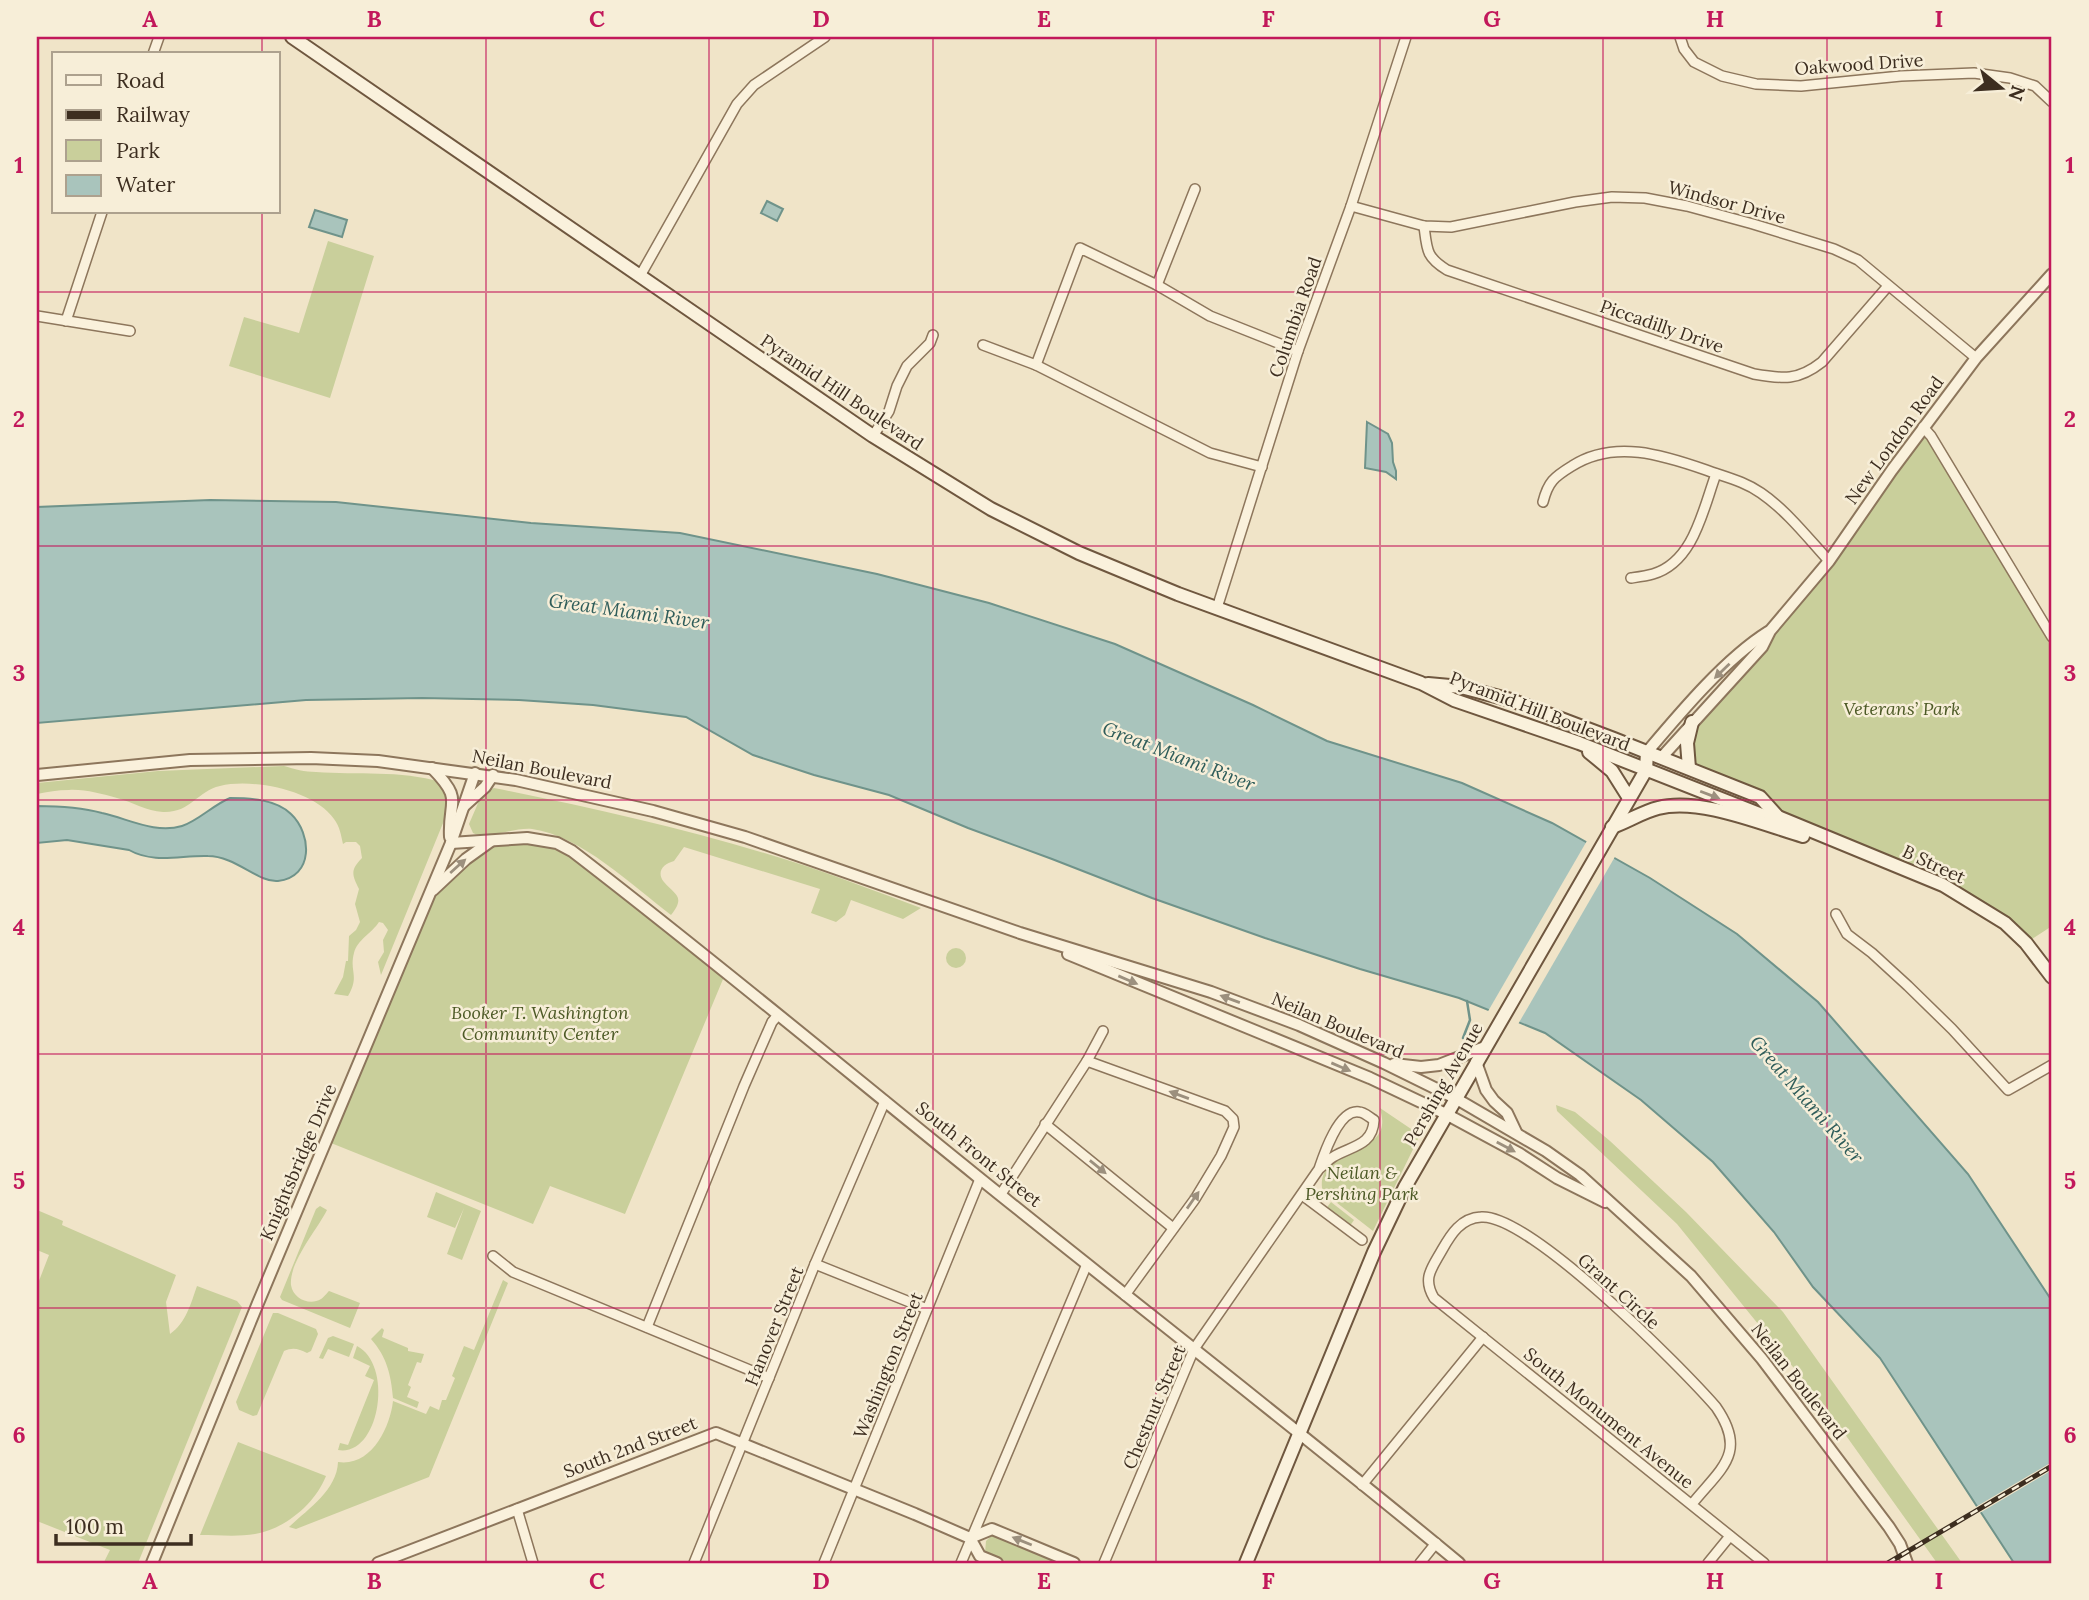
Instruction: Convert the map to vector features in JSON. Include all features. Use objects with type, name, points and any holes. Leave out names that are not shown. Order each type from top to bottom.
[{"type":"main road","name":"Pyramid Hill Boulevard","points":[[292,37],[873,436],[991,509],[1129,575],[1421,683],[1454,700],[1646,770]]},
{"type":"main road","name":"Pyramid Hill Boulevard","points":[[1421,683],[1461,688],[1511,700],[1661,758]]},
{"type":"main road","points":[[1689,768],[1686,748],[1692,722]]},
{"type":"main road","points":[[1578,743],[1612,771],[1629,798]]},
{"type":"main road","name":"Pershing Avenue","points":[[1245,1563],[1388,1220],[1455,1098],[1646,770],[1647,752]]},
{"type":"main road","name":"B Street","points":[[1661,758],[1760,797],[1778,817]]},
{"type":"main road","name":"New London Road","points":[[1646,770],[1661,758]]},
{"type":"main road","name":"B Street","points":[[1646,770],[1762,815],[1778,817],[1943,885],[2005,923],[2026,943],[2052,977]]},
{"type":"main road","points":[[1612,827],[1650,811],[1686,805],[1706,807],[1806,837],[1825,838]]},
{"type":"street","points":[[640,276],[737,104],[754,85],[825,37]]},
{"type":"street","name":"Columbia Road","points":[[1217,608],[1298,351],[1351,206],[1406,37]]},
{"type":"street","name":"Oakwood Drive","points":[[1680,37],[1684,49],[1694,62],[1722,76],[1756,84],[1801,86],[1901,76],[1974,74],[2011,78],[2035,86],[2052,102]]},
{"type":"street","points":[[1157,285],[1195,189]]},
{"type":"street","name":"Windsor Drive","points":[[1351,206],[1424,226],[1451,227],[1612,197],[1645,198],[1686,205],[1834,249],[1858,260],[1976,358]]},
{"type":"street","points":[[66,321],[101,214]]},
{"type":"street","name":"Piccadilly Drive","points":[[1424,226],[1427,252],[1434,262],[1447,270],[1754,374],[1777,378],[1798,377],[1822,362],[1888,286]]},
{"type":"street","points":[[1036,365],[1080,248],[1157,285],[1210,316],[1298,351]]},
{"type":"street","name":"New London Road","points":[[1661,758],[1762,647],[1770,631],[1829,561],[1923,427],[1976,358],[2051,279]]},
{"type":"street","points":[[37,316],[130,331]]},
{"type":"street","points":[[873,436],[889,411],[907,366],[930,343],[933,335]]},
{"type":"street","points":[[984,345],[1036,365],[1210,453],[1262,467]]},
{"type":"street","points":[[1923,427],[1931,436],[2052,637]]},
{"type":"street","points":[[1542,502],[1547,487],[1561,473],[1600,453],[1628,451],[1664,456],[1745,484],[1761,493],[1778,507],[1829,561]]},
{"type":"street","points":[[1631,578],[1654,574],[1675,562],[1687,548],[1716,474]]},
{"type":"street","name":"New London Road","points":[[1647,752],[1701,692],[1753,642],[1770,631]]},
{"type":"street","name":"Neilan Boulevard","points":[[37,775],[190,760],[311,758],[378,761],[493,775],[603,799],[745,837],[1020,933],[1211,992],[1299,1025],[1455,1098],[1516,1132],[1580,1175],[1691,1276],[1762,1359],[1889,1527],[1900,1544],[1907,1563]]},
{"type":"street","points":[[432,768],[446,782],[454,801],[449,822],[451,843]]},
{"type":"street","name":"Knightsbridge Drive","points":[[152,1563],[451,843],[475,773]]},
{"type":"street","points":[[464,806],[485,787],[493,775]]},
{"type":"street","name":"South Front Street","points":[[451,843],[540,839],[557,843],[572,851],[1460,1563]]},
{"type":"street","points":[[429,895],[466,859],[491,841]]},
{"type":"street","points":[[1836,914],[1847,934],[1908,986],[2008,1090],[2052,1065]]},
{"type":"street","name":"Neilan Boulevard","points":[[1020,933],[1136,983],[1239,1023],[1446,1114],[1586,1194],[1614,1206]]},
{"type":"street","points":[[647,1327],[744,1086],[772,1022],[778,1015]]},
{"type":"street","points":[[1001,1194],[1087,1061],[1103,1031]]},
{"type":"street","points":[[1384,1063],[1431,1066],[1447,1063],[1485,1047]]},
{"type":"street","points":[[1087,1061],[1226,1111],[1233,1119],[1234,1127],[1221,1156],[1202,1188],[1125,1295]]},
{"type":"street","points":[[1476,1062],[1486,1090],[1507,1113],[1516,1132]]},
{"type":"street","name":"Hanover Street","points":[[694,1563],[884,1101]]},
{"type":"street","name":"Chestnut Street","points":[[1104,1563],[1194,1349],[1303,1195],[1319,1169],[1332,1135],[1347,1115],[1356,1111],[1363,1112],[1374,1120],[1373,1130],[1367,1139],[1334,1157],[1319,1169]]},
{"type":"street","points":[[1045,1124],[1173,1228]]},
{"type":"street","name":"Washington Street","points":[[824,1563],[980,1179]]},
{"type":"street","points":[[1303,1195],[1362,1240]]},
{"type":"street","name":"Grant Circle","points":[[1434,1298],[1429,1290],[1429,1273],[1451,1235],[1469,1219],[1492,1217],[1507,1223],[1565,1263],[1600,1292],[1706,1396],[1726,1421],[1731,1443],[1727,1463],[1692,1504]]},
{"type":"street","points":[[493,1256],[513,1272],[769,1378]]},
{"type":"street","points":[[815,1264],[928,1309]]},
{"type":"street","points":[[961,1563],[1087,1264]]},
{"type":"street","name":"South Monument Avenue","points":[[1434,1298],[1764,1563]]},
{"type":"street","points":[[1362,1485],[1483,1337]]},
{"type":"street","name":"South 2nd Street","points":[[378,1563],[716,1433],[970,1538],[980,1556],[997,1563]]},
{"type":"street","points":[[517,1509],[533,1563]]},
{"type":"street","points":[[970,1538],[992,1529],[1074,1563]]},
{"type":"street","points":[[1708,1563],[1730,1536]]},
{"type":"street","points":[[1420,1563],[1436,1544]]},
{"type":"green space","points":[[328,241],[374,256],[330,398],[229,366],[244,317],[299,333]]},
{"type":"green space","name":"Veterans’ Park","points":[[1923,427],[2052,637],[2052,926],[2026,943],[1980,907],[1825,838],[1770,806],[1689,768],[1688,737],[1761,647]]},
{"type":"green space","points":[[284,766],[312,772],[394,774],[426,778],[441,782],[449,795],[450,806],[381,975],[378,962],[384,952],[383,940],[388,930],[379,922],[356,948],[353,959],[354,978],[348,996],[334,994],[348,961],[349,936],[360,922],[355,904],[359,889],[353,874],[355,866],[362,858],[360,846],[356,842],[343,844],[334,819],[312,800],[265,785],[233,784],[205,792],[180,809],[163,812],[87,791],[65,790],[37,794],[37,783],[158,771]]},
{"type":"green space","points":[[494,788],[690,832],[806,866],[921,908],[903,919],[851,900],[845,915],[836,922],[811,913],[820,889],[684,847],[674,861],[664,866],[661,872],[664,882],[678,900],[671,915],[605,863],[550,833],[525,829],[485,835],[473,833],[469,824],[482,794]]},
{"type":"green space","name":"Booker T. Washington Community Center","points":[[491,841],[557,843],[726,972],[625,1214],[550,1186],[533,1224],[326,1141],[429,895]]},
{"type":"green space","points":[[956,948],[963,951],[966,958],[963,965],[956,968],[949,965],[946,958],[949,951]]},
{"type":"green space","points":[[1556,1105],[1575,1112],[1610,1141],[1686,1212],[1783,1312],[1962,1563],[1937,1563],[1827,1409],[1677,1224],[1557,1111]]},
{"type":"green space","name":"Neilan & Pershing Park","points":[[1380,1108],[1420,1135],[1373,1231],[1323,1192],[1323,1178],[1336,1160],[1378,1135],[1382,1123]]},
{"type":"green space","points":[[436,1192],[481,1211],[462,1260],[447,1254],[464,1208],[455,1228],[427,1217]]},
{"type":"green space","points":[[1331,1202],[1354,1220],[1345,1233],[1322,1214]]},
{"type":"green space","points":[[320,1206],[327,1210],[294,1266],[292,1290],[303,1300],[312,1302],[321,1299],[329,1291],[360,1303],[350,1328],[280,1297],[316,1209]]},
{"type":"green space","points":[[37,1210],[63,1221],[62,1225],[176,1275],[166,1302],[170,1334],[184,1318],[197,1286],[237,1301],[242,1307],[138,1563],[104,1562],[110,1550],[37,1521],[37,1286],[49,1255],[37,1250]]},
{"type":"green space","points":[[503,1280],[508,1283],[429,1477],[296,1529],[289,1527],[327,1490],[333,1481],[338,1462],[350,1462],[360,1458],[377,1444],[388,1423],[393,1401],[426,1414],[430,1406],[439,1410],[455,1378],[452,1376],[464,1346],[474,1350]]},
{"type":"green space","points":[[273,1313],[316,1329],[318,1334],[311,1351],[307,1353],[293,1349],[284,1351],[257,1415],[253,1416],[239,1410],[236,1402]]},
{"type":"green space","points":[[382,1328],[382,1337],[408,1348],[408,1351],[424,1354],[421,1363],[417,1362],[408,1385],[411,1387],[407,1397],[419,1402],[417,1408],[393,1398],[387,1367],[371,1339]]},
{"type":"green space","points":[[333,1336],[354,1344],[349,1357],[328,1349],[323,1359],[319,1358],[328,1338]]},
{"type":"green space","points":[[357,1346],[369,1356],[376,1371],[377,1408],[364,1439],[352,1448],[338,1450],[340,1443],[348,1445],[374,1380],[365,1376],[370,1366],[353,1358]]},
{"type":"green space","points":[[238,1442],[326,1476],[307,1505],[277,1527],[248,1535],[200,1535]]},
{"type":"green space","points":[[993,1534],[1065,1563],[1010,1563],[985,1553],[986,1541]]},
{"type":"water","points":[[767,201],[783,209],[777,221],[761,213]]},
{"type":"water","points":[[315,210],[347,220],[342,237],[309,227]]},
{"type":"water","points":[[1367,422],[1388,434],[1392,443],[1396,479],[1386,472],[1365,468]]},
{"type":"water","name":"Great Miami River","points":[[210,500],[336,502],[531,523],[680,533],[877,574],[989,603],[1115,644],[1327,741],[1462,783],[1552,823],[1650,878],[1737,934],[1818,1002],[1968,1174],[2052,1301],[2052,1563],[2014,1563],[1880,1358],[1813,1287],[1774,1232],[1713,1162],[1641,1100],[1545,1033],[1459,998],[1360,969],[1152,898],[889,795],[753,755],[686,717],[593,705],[422,698],[306,700],[37,723],[37,507]]},
{"type":"water","points":[[230,798],[270,802],[291,814],[298,822],[306,843],[306,854],[298,872],[290,878],[278,881],[263,878],[218,857],[148,857],[129,850],[67,840],[37,843],[37,806],[86,809],[142,825],[172,828],[188,824]]},
{"type":"pier","points":[[1588,839],[1616,855],[1517,1026],[1487,1013]]},
{"type":"pier","points":[[2052,1462],[2052,1470],[1978,1514],[1974,1508]]},
{"type":"waterway","points":[[1463,1038],[1470,1020],[1467,1001]]},
{"type":"railway","points":[[1888,1563],[2052,1466]]}]
